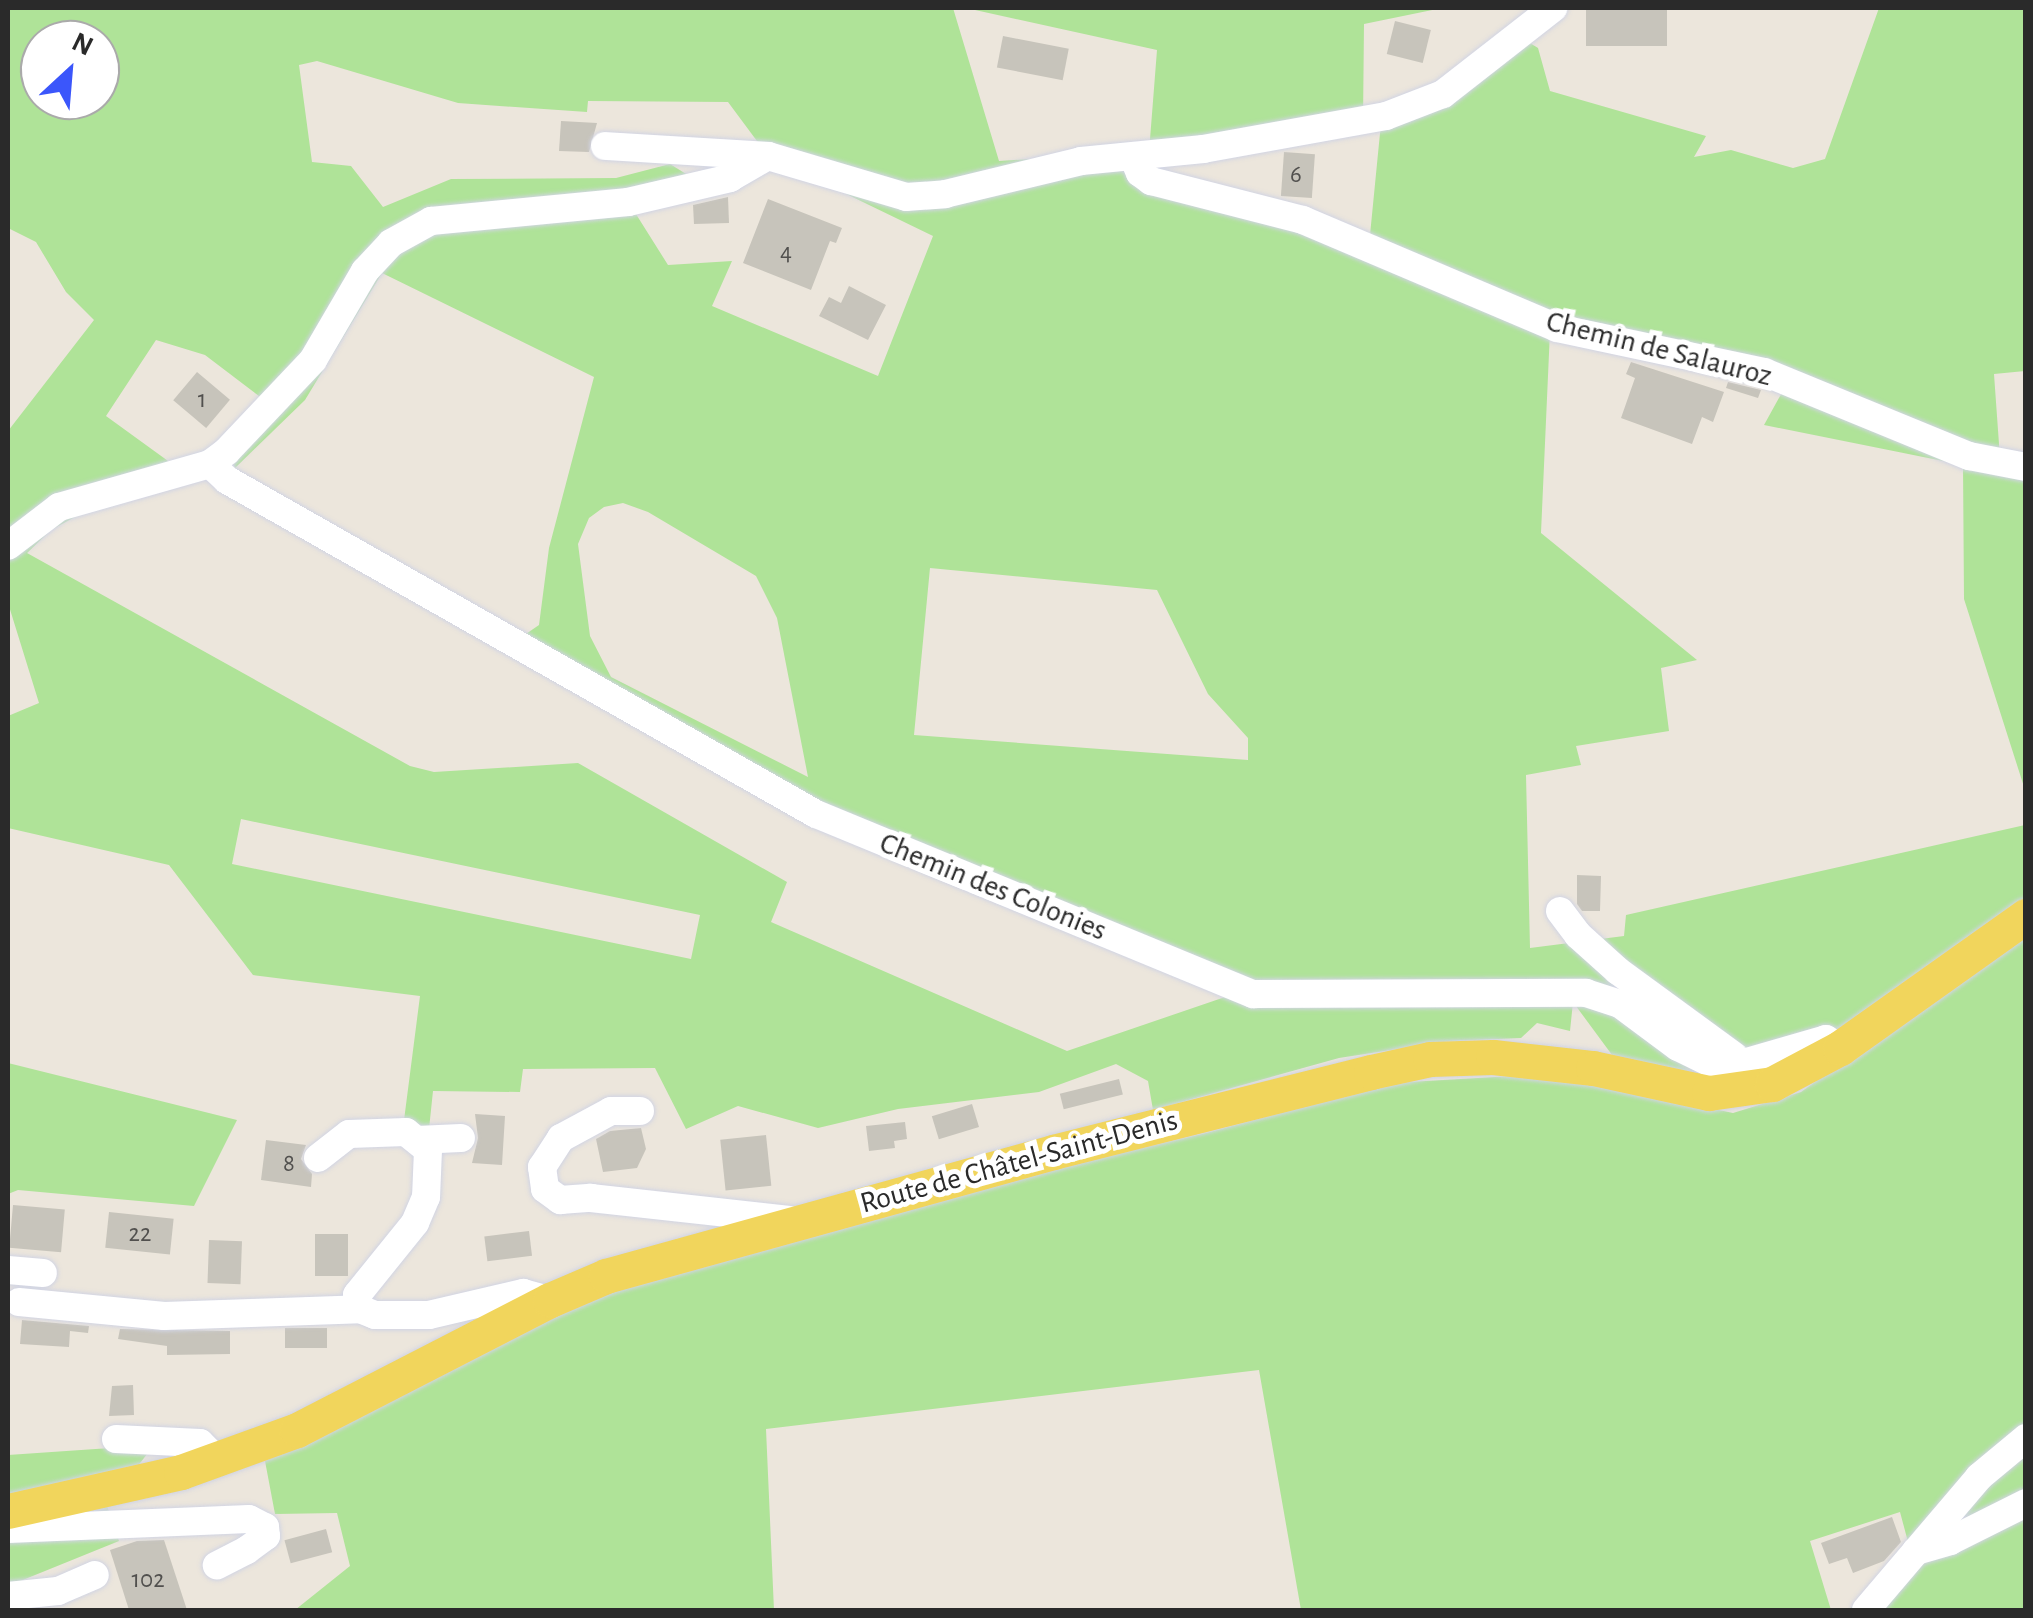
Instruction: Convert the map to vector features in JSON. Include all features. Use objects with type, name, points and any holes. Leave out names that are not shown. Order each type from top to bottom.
[{"type":"main road","name":"Route de Châtel-Saint-Denis","points":[[8,1511],[218,1461],[297,1430],[550,1300],[606,1276],[795,1221],[1430,1058],[1539,1060],[1710,1092],[1772,1084],[1840,1048],[2026,916]]},
{"type":"street","points":[[606,146],[768,156],[906,197],[945,194],[1081,161],[1134,158],[1410,110],[1442,94],[1552,8]]},
{"type":"street","points":[[8,546],[59,507],[210,464],[239,440],[313,360],[365,271],[390,243],[431,221],[628,202],[730,178],[768,156]]},
{"type":"street","name":"Chemin de Salauroz","points":[[1134,158],[1140,173],[1151,181],[1304,220],[1557,328],[1742,365],[1959,452],[2026,468]]},
{"type":"street","name":"Chemin des Colonies","points":[[210,464],[227,480],[816,814],[1253,994],[1586,993],[1620,1004],[1678,1047],[1709,1062],[1744,1062],[1826,1039],[1840,1048]]},
{"type":"street","points":[[1560,911],[1578,936],[1618,971],[1709,1042],[1744,1062]]},
{"type":"street","points":[[640,1112],[611,1111],[561,1138],[542,1167],[545,1189],[560,1200],[591,1198],[795,1221]]},
{"type":"street","points":[[318,1158],[349,1134],[406,1132],[428,1150],[426,1197],[416,1223],[358,1296],[360,1309]]},
{"type":"street","points":[[417,1140],[462,1138]]},
{"type":"street","points":[[8,1270],[42,1273]]},
{"type":"street","points":[[19,1302],[164,1316],[360,1309],[375,1315],[428,1315],[523,1293],[550,1300]]},
{"type":"street","points":[[1866,1610],[1979,1477],[2026,1438]]},
{"type":"street","points":[[116,1439],[200,1443],[218,1461]]},
{"type":"street","points":[[1916,1551],[1950,1541],[2026,1503]]},
{"type":"street","points":[[8,1529],[249,1519],[266,1527],[266,1536],[217,1565]]},
{"type":"street","points":[[8,1596],[58,1592],[96,1575]]},
{"type":"green space","points":[[8,8],[953,8],[999,161],[1149,152],[1146,171],[1370,235],[1381,123],[1525,40],[1538,48],[1550,91],[1706,136],[1694,157],[1731,150],[1793,168],[1825,159],[1879,8],[2025,8],[2025,371],[1994,374],[2001,472],[2025,474],[2025,790],[1964,599],[1963,465],[1764,425],[1785,387],[1550,331],[1541,533],[1697,660],[1661,668],[1669,731],[1576,746],[1581,765],[1526,775],[1530,948],[1624,936],[1626,915],[2025,825],[2025,898],[1786,1066],[1722,1077],[1615,1059],[1573,1002],[1570,1031],[1537,1023],[1521,1038],[1450,1041],[1339,1058],[1153,1110],[1148,1081],[1116,1064],[1039,1092],[898,1109],[818,1128],[738,1106],[686,1129],[655,1068],[523,1069],[520,1092],[433,1091],[429,1129],[403,1128],[420,996],[253,975],[169,865],[8,828],[8,716],[39,703],[8,603],[8,431],[94,320],[66,292],[36,242],[8,228]],"holes":[[[317,61],[458,103],[587,112],[588,101],[728,102],[768,156],[933,236],[878,376],[712,306],[732,261],[668,265],[629,203],[699,182],[670,164],[616,178],[451,179],[383,207],[351,166],[312,162],[299,65]],[[382,273],[594,377],[549,548],[539,625],[523,636],[802,819],[1228,996],[1067,1051],[771,922],[787,882],[578,763],[434,772],[410,766],[27,553],[51,530],[84,512],[197,482],[106,416],[156,340],[205,355],[272,406],[227,451],[235,468],[305,400]],[[623,503],[648,512],[756,576],[777,618],[808,777],[611,677],[590,636],[578,544],[589,518],[604,507]],[[930,568],[1157,590],[1208,694],[1248,738],[1248,760],[914,735]],[[241,819],[700,915],[691,959],[232,864]]]},
{"type":"green space","points":[[966,8],[1442,8],[1364,24],[1363,121],[1149,152],[1157,50]]},
{"type":"green space","points":[[2025,930],[2025,1610],[1849,1610],[1911,1553],[1900,1512],[1810,1541],[1831,1610],[1301,1610],[1259,1370],[766,1429],[774,1610],[295,1610],[350,1566],[337,1513],[275,1514],[265,1461],[616,1287],[904,1204],[1206,1133],[1391,1083],[1548,1074],[1733,1113],[1801,1092]]},
{"type":"green space","points":[[8,1063],[237,1120],[194,1206],[18,1190],[8,1194]]},
{"type":"green space","points":[[154,1445],[107,1506],[119,1541],[8,1586],[8,1455]]},
{"type":"building","points":[[1586,8],[1667,8],[1667,46],[1586,46]]},
{"type":"building","points":[[1395,21],[1431,30],[1423,63],[1387,54]]},
{"type":"building","points":[[1003,36],[1069,49],[1063,80],[997,67]]},
{"type":"building","points":[[561,121],[597,123],[589,152],[559,151]]},
{"type":"building","points":[[1284,152],[1315,154],[1312,198],[1281,196]]},
{"type":"building","points":[[728,197],[729,223],[694,224],[693,205]]},
{"type":"building","points":[[768,199],[842,228],[836,243],[830,241],[811,290],[743,263]]},
{"type":"building","points":[[849,286],[886,305],[868,340],[819,316],[829,297],[841,303]]},
{"type":"building","points":[[1631,362],[1724,392],[1713,422],[1702,417],[1692,444],[1621,418],[1635,378],[1626,374]]},
{"type":"building","points":[[197,372],[230,400],[206,428],[173,400]]},
{"type":"building","points":[[1728,382],[1761,390],[1758,398],[1726,388]]},
{"type":"building","points":[[1577,875],[1601,876],[1600,911],[1582,911],[1577,904]]},
{"type":"building","points":[[1119,1079],[1123,1095],[1064,1109],[1060,1094]]},
{"type":"building","points":[[972,1104],[979,1127],[939,1139],[932,1116]]},
{"type":"building","points":[[475,1114],[505,1116],[502,1165],[472,1163],[478,1138]]},
{"type":"building","points":[[905,1122],[907,1139],[894,1141],[895,1148],[869,1151],[866,1126]]},
{"type":"building","points":[[641,1128],[646,1149],[637,1168],[603,1172],[596,1139],[610,1131]]},
{"type":"building","points":[[766,1135],[771,1186],[726,1191],[720,1140]]},
{"type":"building","points":[[266,1140],[306,1145],[301,1159],[312,1174],[311,1187],[261,1180]]},
{"type":"building","points":[[13,1205],[65,1210],[61,1252],[9,1248]]},
{"type":"building","points":[[109,1212],[174,1219],[170,1255],[105,1248]]},
{"type":"building","points":[[529,1231],[532,1256],[487,1261],[484,1236]]},
{"type":"building","points":[[315,1234],[348,1234],[348,1276],[315,1276]]},
{"type":"building","points":[[209,1240],[242,1241],[240,1284],[207,1283]]},
{"type":"building","points":[[22,1320],[89,1326],[88,1333],[70,1331],[69,1347],[20,1344]]},
{"type":"building","points":[[285,1328],[327,1328],[327,1348],[285,1348]]},
{"type":"building","points":[[120,1329],[230,1331],[230,1354],[167,1355],[167,1346],[118,1339]]},
{"type":"building","points":[[133,1385],[134,1415],[109,1416],[112,1386]]},
{"type":"building","points":[[1892,1517],[1901,1542],[1884,1561],[1853,1573],[1847,1558],[1829,1564],[1821,1543]]},
{"type":"building","points":[[326,1529],[332,1552],[291,1563],[284,1540]]},
{"type":"building","points":[[164,1540],[187,1610],[129,1610],[110,1550],[137,1541]]}]
